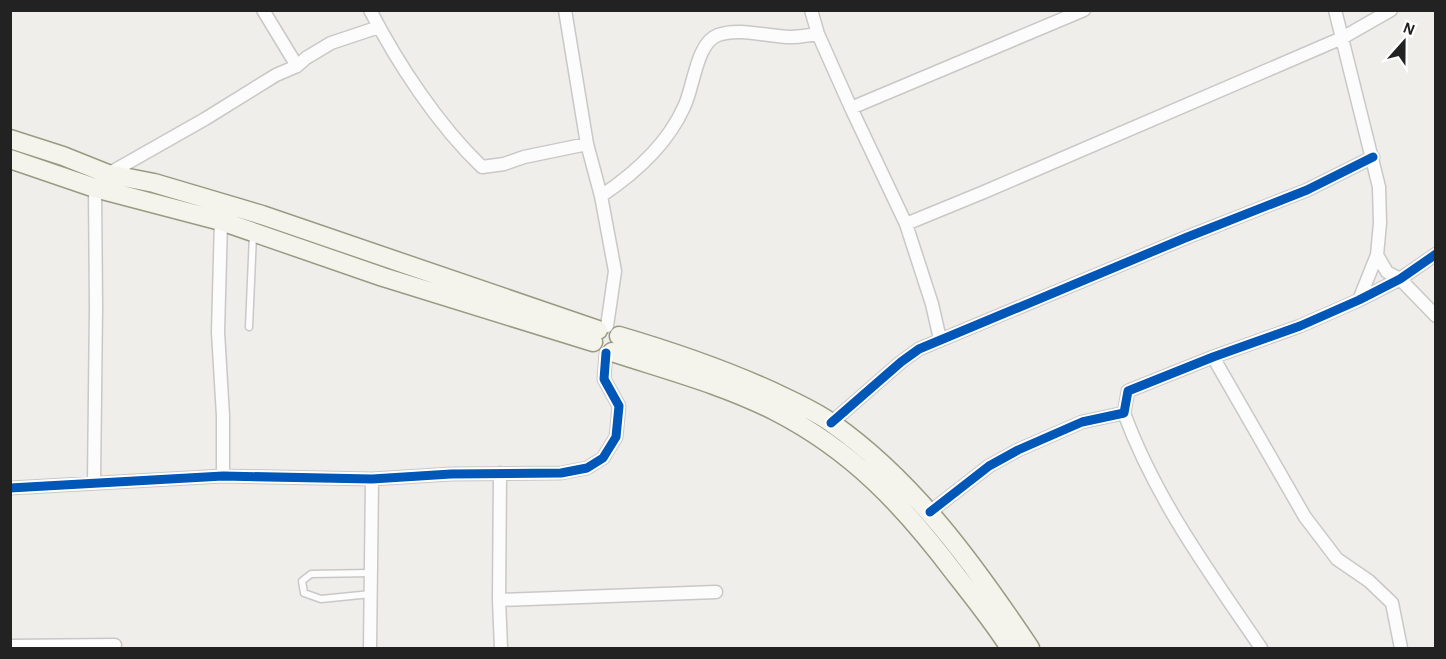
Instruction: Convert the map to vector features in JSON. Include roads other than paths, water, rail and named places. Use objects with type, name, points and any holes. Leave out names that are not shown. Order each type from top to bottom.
[{"type":"main road","points":[[10,139],[63,156],[108,174],[153,183],[240,208],[606,340],[757,403],[806,429],[884,488],[942,555],[1010,648]]},
{"type":"main road","points":[[10,159],[95,188],[253,231],[383,277],[606,340],[682,355],[741,377],[789,399],[831,423],[877,460],[930,512],[999,602],[1030,648]]},
{"type":"street","points":[[263,10],[297,66]]},
{"type":"street","points":[[370,10],[424,97],[461,145],[482,167],[587,144]]},
{"type":"street","points":[[10,488],[223,476],[372,480],[451,474],[561,473],[587,468],[603,458],[616,437],[619,406],[604,379],[606,340],[615,271],[601,196],[587,144],[565,10]]},
{"type":"street","points":[[811,10],[818,34],[906,224],[932,304],[940,339]]},
{"type":"street","points":[[851,108],[1084,10]]},
{"type":"street","points":[[1335,10],[1379,187],[1380,223],[1377,255],[1359,300]]},
{"type":"street","points":[[906,224],[1342,38],[1391,10]]},
{"type":"street","points":[[108,174],[206,119],[276,75],[297,66],[331,43],[379,27]]},
{"type":"street","points":[[601,196],[623,182],[664,141],[685,107],[705,45],[716,36],[730,32],[790,37],[818,34]]},
{"type":"street","points":[[831,423],[901,362],[940,339],[1307,190],[1373,157]]},
{"type":"street","points":[[94,482],[95,188]]},
{"type":"street","points":[[221,221],[218,332],[223,416],[223,476]]},
{"type":"street","points":[[1261,648],[1177,523],[1151,479],[1124,414],[1128,391],[1300,326],[1359,300],[1400,279],[1436,254]]},
{"type":"street","points":[[1377,255],[1387,272],[1400,279],[1436,316]]},
{"type":"street","points":[[1213,357],[1305,517],[1337,559],[1369,581],[1392,603],[1401,648]]},
{"type":"street","points":[[930,512],[989,466],[1018,450],[1082,422],[1124,414]]},
{"type":"street","points":[[500,473],[501,648]]},
{"type":"street","points":[[370,648],[372,480]]},
{"type":"street","points":[[499,600],[716,592]]},
{"type":"street","points":[[10,646],[115,645]]},
{"type":"lane","points":[[249,327],[253,231]]},
{"type":"lane","points":[[370,573],[311,574],[302,581],[304,593],[321,599],[371,594]]}]
